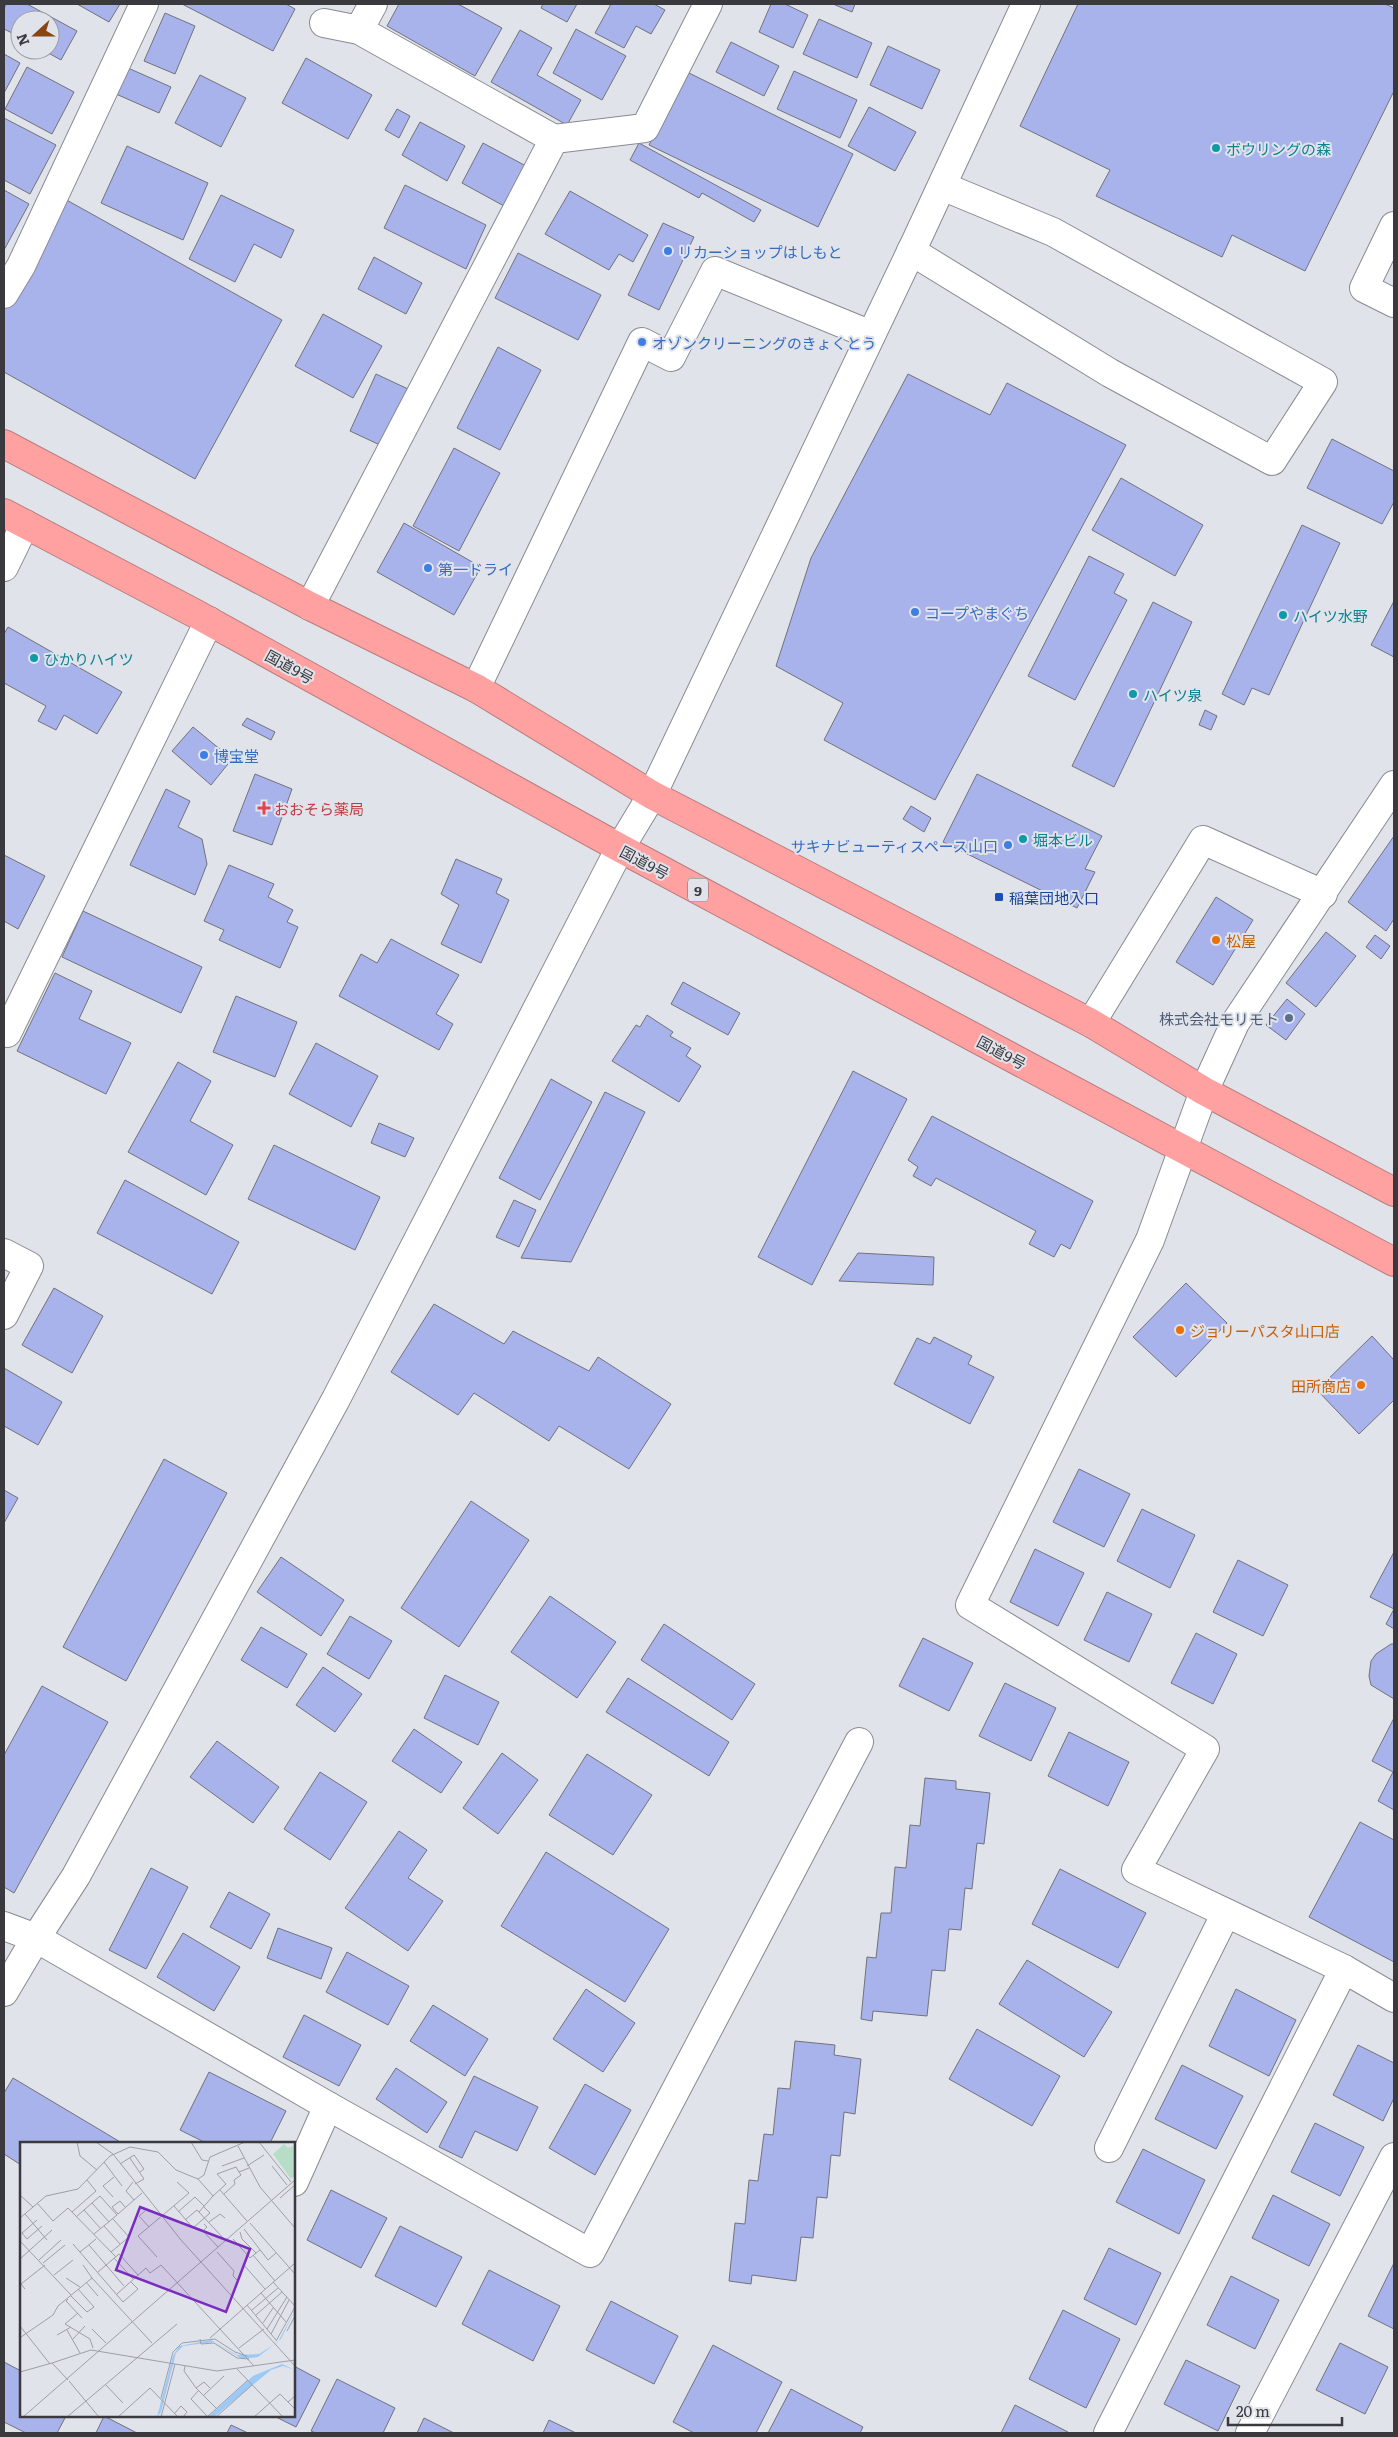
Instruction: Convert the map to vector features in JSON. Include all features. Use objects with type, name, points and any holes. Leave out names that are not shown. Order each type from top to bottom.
[{"type":"highway","points":[[4,444],[310,606],[476,688],[652,795],[1091,1023],[1204,1091],[1394,1192]]},
{"type":"highway","name":"国道9号","points":[[14,518],[209,622],[620,848],[1394,1262]]},
{"type":"street","points":[[4,294],[21,266],[144,4]]},
{"type":"street","points":[[360,30],[373,4]]},
{"type":"street","points":[[324,23],[360,30],[554,139],[645,128],[708,4]]},
{"type":"street","points":[[4,1992],[76,1876],[336,1399],[620,848],[652,795],[942,186],[1026,4]]},
{"type":"street","points":[[310,606],[554,139]]},
{"type":"street","points":[[911,251],[1110,373],[1272,461],[1323,382],[1053,232],[942,186]]},
{"type":"street","points":[[1394,226],[1364,288],[1394,303]]},
{"type":"street","points":[[476,688],[642,342],[670,357],[715,271],[871,335]]},
{"type":"street","points":[[4,567],[14,518]]},
{"type":"street","points":[[4,1032],[7,1033],[209,622]]},
{"type":"street","points":[[1394,785],[1323,894],[1235,1023],[1204,1091],[1150,1240],[970,1605],[1205,1750],[1136,1870],[1344,1970],[1394,1998]]},
{"type":"street","points":[[1091,1023],[1204,840],[1323,894]]},
{"type":"street","points":[[4,1253],[29,1266],[4,1315]]},
{"type":"street","points":[[4,1926],[36,1938],[328,2106],[590,2252],[858,1742]]},
{"type":"street","points":[[1109,2148],[1226,1913]]},
{"type":"street","points":[[1108,2433],[1344,1970]]},
{"type":"street","points":[[295,2180],[328,2106]]},
{"type":"street","points":[[1250,2433],[1394,2157]]},
{"type":"building","points":[[6,4],[27,4],[38,10],[10,10],[10,32],[4,29],[4,9]]},
{"type":"building","points":[[77,4],[120,4],[109,22]]},
{"type":"building","points":[[182,4],[286,4],[295,9],[273,51]]},
{"type":"building","points":[[399,4],[458,4],[502,28],[475,76],[387,26]]},
{"type":"building","points":[[543,4],[577,4],[567,22],[541,8]]},
{"type":"building","points":[[611,4],[654,4],[665,10],[651,34],[636,26],[624,48],[595,33]]},
{"type":"building","points":[[771,4],[785,4],[808,15],[793,48],[759,32]]},
{"type":"building","points":[[833,4],[855,4],[852,12]]},
{"type":"building","name":"ボウリングの森","points":[[1078,4],[1385,4],[1394,8],[1394,91],[1305,271],[1232,235],[1222,257],[1096,196],[1110,170],[1020,126]]},
{"type":"building","points":[[165,13],[195,26],[175,74],[144,61]]},
{"type":"building","points":[[819,19],[872,43],[857,78],[803,54]]},
{"type":"building","points":[[60,22],[77,31],[60,59]]},
{"type":"building","points":[[576,29],[626,56],[602,100],[553,73]]},
{"type":"building","points":[[520,30],[552,48],[537,75],[581,100],[567,125],[491,82]]},
{"type":"building","points":[[731,42],[779,66],[764,96],[716,72]]},
{"type":"building","points":[[888,46],[940,70],[922,109],[870,85]]},
{"type":"building","points":[[4,54],[10,57],[10,60],[20,63],[4,93]]},
{"type":"building","points":[[306,58],[372,95],[348,139],[282,103]]},
{"type":"building","points":[[27,67],[74,92],[52,134],[5,109]]},
{"type":"building","points":[[128,68],[171,87],[159,113],[116,94]]},
{"type":"building","points":[[685,71],[853,154],[818,227],[649,145]]},
{"type":"building","points":[[794,71],[857,100],[840,138],[777,109]]},
{"type":"building","points":[[200,75],[246,98],[221,147],[175,123]]},
{"type":"building","points":[[869,107],[916,132],[895,171],[848,146]]},
{"type":"building","points":[[397,109],[410,116],[399,138],[385,130]]},
{"type":"building","points":[[4,118],[56,145],[30,194],[4,180]]},
{"type":"building","points":[[420,122],[465,146],[447,181],[402,155]]},
{"type":"building","points":[[483,143],[526,166],[504,206],[462,183]]},
{"type":"building","points":[[639,143],[761,210],[754,222],[702,193],[699,198],[630,160]]},
{"type":"building","points":[[127,146],[208,183],[183,240],[101,203]]},
{"type":"building","points":[[405,185],[486,225],[466,269],[384,228]]},
{"type":"building","points":[[4,190],[29,204],[4,250]]},
{"type":"building","points":[[570,191],[648,235],[633,262],[619,254],[609,270],[545,234]]},
{"type":"building","points":[[221,195],[294,230],[281,258],[254,244],[235,282],[189,259]]},
{"type":"building","points":[[63,198],[282,320],[195,479],[4,372],[4,306]]},
{"type":"building","points":[[663,223],[694,237],[659,310],[628,295]]},
{"type":"building","points":[[518,253],[601,295],[578,340],[495,298]]},
{"type":"building","points":[[374,257],[422,283],[406,314],[358,289]]},
{"type":"building","points":[[323,314],[382,346],[353,398],[295,366]]},
{"type":"building","points":[[498,347],[541,370],[500,450],[457,428]]},
{"type":"building","points":[[376,374],[408,389],[382,446],[350,431]]},
{"type":"building","name":"コープやまぐち","points":[[908,374],[990,415],[1007,383],[1126,445],[935,800],[824,740],[843,703],[776,666],[811,558]]},
{"type":"building","points":[[1332,439],[1394,471],[1394,502],[1382,524],[1307,488]]},
{"type":"building","points":[[454,448],[500,473],[459,551],[413,526]]},
{"type":"building","points":[[1121,478],[1203,525],[1175,576],[1092,530]]},
{"type":"building","points":[[404,523],[481,567],[454,615],[377,572]]},
{"type":"building","name":"ハイツ水野","points":[[1302,525],[1340,543],[1269,695],[1252,688],[1244,705],[1222,694]]},
{"type":"building","points":[[1089,556],[1124,574],[1114,593],[1127,600],[1075,700],[1028,676]]},
{"type":"building","points":[[1394,601],[1394,657],[1371,645]]},
{"type":"building","name":"ハイツ泉","points":[[1153,602],[1192,622],[1114,787],[1072,766]]},
{"type":"building","name":"ひかりハイツ","points":[[8,627],[122,692],[97,734],[64,715],[56,730],[38,721],[46,706],[4,683],[4,634]]},
{"type":"building","points":[[1205,710],[1217,716],[1211,730],[1199,725]]},
{"type":"building","points":[[247,718],[275,732],[271,740],[242,725]]},
{"type":"building","points":[[193,727],[232,759],[211,785],[172,751]]},
{"type":"building","points":[[255,774],[292,789],[272,845],[233,831]]},
{"type":"building","name":"堀本ビル","points":[[977,774],[1102,836],[1085,869],[1095,872],[1077,908],[943,842]]},
{"type":"building","points":[[166,789],[190,801],[178,827],[202,839],[207,864],[195,895],[130,865]]},
{"type":"building","points":[[911,806],[931,818],[924,832],[903,819]]},
{"type":"building","points":[[1394,836],[1394,919],[1386,931],[1348,902]]},
{"type":"building","points":[[4,855],[45,876],[18,929],[4,921]]},
{"type":"building","points":[[456,859],[502,879],[496,893],[509,900],[481,963],[441,944],[459,905],[441,894]]},
{"type":"building","points":[[229,865],[274,884],[268,897],[293,910],[287,922],[298,927],[280,968],[219,940],[224,930],[204,921]]},
{"type":"building","points":[[1216,897],[1253,920],[1213,985],[1176,962]]},
{"type":"building","points":[[83,911],[202,967],[181,1013],[62,957]]},
{"type":"building","points":[[1326,932],[1356,956],[1316,1007],[1286,983]]},
{"type":"building","points":[[1375,935],[1390,946],[1381,959],[1366,947]]},
{"type":"building","points":[[391,939],[459,975],[436,1014],[453,1024],[439,1050],[339,996],[361,954],[377,963]]},
{"type":"building","points":[[55,973],[92,991],[79,1019],[131,1043],[106,1094],[17,1051]]},
{"type":"building","points":[[683,982],[740,1013],[728,1035],[671,1004]]},
{"type":"building","points":[[236,996],[297,1022],[275,1077],[213,1052]]},
{"type":"building","points":[[1287,999],[1305,1014],[1286,1040],[1266,1025]]},
{"type":"building","points":[[647,1015],[673,1032],[670,1036],[691,1048],[686,1056],[701,1066],[679,1102],[612,1061],[636,1025],[640,1027]]},
{"type":"building","points":[[316,1043],[378,1076],[351,1127],[289,1094]]},
{"type":"building","points":[[178,1062],[211,1081],[190,1121],[233,1145],[206,1195],[128,1152]]},
{"type":"building","points":[[853,1071],[907,1099],[812,1285],[758,1257]]},
{"type":"building","points":[[551,1079],[592,1102],[540,1200],[499,1178]]},
{"type":"building","points":[[605,1092],[645,1112],[571,1262],[521,1258]]},
{"type":"building","points":[[932,1116],[1093,1201],[1070,1249],[1061,1244],[1054,1257],[1029,1244],[1036,1231],[936,1178],[931,1186],[913,1176],[918,1167],[908,1160]]},
{"type":"building","points":[[379,1123],[414,1138],[405,1157],[371,1143]]},
{"type":"building","points":[[274,1145],[380,1197],[355,1250],[248,1199]]},
{"type":"building","points":[[125,1180],[239,1242],[212,1294],[97,1233]]},
{"type":"building","points":[[514,1200],[536,1210],[519,1247],[496,1237]]},
{"type":"building","points":[[858,1253],[934,1257],[933,1285],[839,1281]]},
{"type":"building","name":"ジョリーパスタ山口店","points":[[1186,1283],[1227,1323],[1176,1377],[1133,1337]]},
{"type":"building","points":[[54,1288],[103,1316],[72,1373],[22,1345]]},
{"type":"building","points":[[434,1304],[504,1344],[513,1331],[589,1371],[598,1357],[671,1404],[629,1469],[559,1426],[549,1441],[474,1393],[458,1415],[391,1372]]},
{"type":"building","points":[[1372,1336],[1394,1360],[1394,1400],[1359,1434],[1317,1390]]},
{"type":"building","points":[[934,1337],[972,1356],[968,1364],[994,1377],[970,1424],[894,1384],[917,1338],[930,1344]]},
{"type":"building","points":[[4,1368],[62,1402],[38,1445],[4,1426]]},
{"type":"building","points":[[164,1459],[227,1493],[126,1681],[63,1647]]},
{"type":"building","points":[[1079,1469],[1130,1494],[1104,1547],[1053,1522]]},
{"type":"building","points":[[4,1490],[18,1498],[4,1523]]},
{"type":"building","points":[[471,1501],[529,1540],[459,1647],[401,1608]]},
{"type":"building","points":[[1142,1509],[1195,1535],[1170,1588],[1117,1561]]},
{"type":"building","points":[[1035,1549],[1084,1573],[1058,1626],[1010,1602]]},
{"type":"building","points":[[1394,1552],[1394,1609],[1370,1597]]},
{"type":"building","points":[[281,1557],[344,1600],[321,1636],[257,1592]]},
{"type":"building","points":[[1238,1560],[1288,1585],[1263,1636],[1213,1612]]},
{"type":"building","points":[[1107,1592],[1152,1614],[1129,1662],[1084,1640]]},
{"type":"building","points":[[550,1596],[616,1642],[577,1698],[511,1652]]},
{"type":"building","points":[[1394,1609],[1394,1629],[1386,1624]]},
{"type":"building","points":[[350,1616],[392,1641],[369,1679],[327,1654]]},
{"type":"building","points":[[664,1624],[755,1684],[732,1720],[641,1660]]},
{"type":"building","points":[[261,1627],[307,1654],[287,1688],[241,1660]]},
{"type":"building","points":[[1196,1633],[1237,1654],[1213,1704],[1171,1683]]},
{"type":"building","points":[[923,1638],[973,1663],[949,1711],[899,1686]]},
{"type":"building","points":[[1394,1644],[1394,1699],[1371,1685],[1369,1676],[1371,1661],[1376,1654]]},
{"type":"building","points":[[323,1667],[362,1694],[335,1732],[296,1705]]},
{"type":"building","points":[[445,1675],[499,1702],[478,1745],[424,1718]]},
{"type":"building","points":[[628,1678],[729,1742],[709,1776],[606,1712]]},
{"type":"building","points":[[1005,1683],[1056,1708],[1031,1761],[979,1736]]},
{"type":"building","points":[[42,1686],[108,1722],[14,1893],[4,1887],[4,1755]]},
{"type":"building","points":[[1394,1718],[1394,1810],[1378,1801],[1393,1772],[1372,1761]]},
{"type":"building","points":[[414,1729],[462,1762],[441,1793],[392,1761]]},
{"type":"building","points":[[1069,1732],[1129,1762],[1108,1806],[1048,1776]]},
{"type":"building","points":[[217,1741],[279,1787],[253,1823],[190,1777]]},
{"type":"building","points":[[502,1753],[538,1780],[498,1834],[463,1808]]},
{"type":"building","points":[[587,1754],[652,1795],[613,1855],[549,1815]]},
{"type":"building","points":[[320,1772],[367,1802],[330,1860],[284,1829]]},
{"type":"building","points":[[925,1778],[956,1781],[956,1789],[990,1793],[984,1844],[977,1843],[972,1889],[965,1888],[961,1930],[949,1929],[945,1971],[932,1970],[927,2016],[873,2011],[872,2021],[861,2019],[867,1957],[876,1958],[881,1913],[891,1913],[895,1867],[906,1868],[910,1825],[920,1826]]},
{"type":"building","points":[[1360,1822],[1394,1840],[1394,1962],[1309,1917]]},
{"type":"building","points":[[399,1831],[427,1850],[408,1878],[443,1901],[408,1951],[345,1908]]},
{"type":"building","points":[[546,1852],[669,1929],[625,2002],[501,1926]]},
{"type":"building","points":[[151,1868],[188,1887],[146,1969],[109,1950]]},
{"type":"building","points":[[1060,1869],[1146,1913],[1118,1968],[1032,1924]]},
{"type":"building","points":[[229,1892],[270,1914],[251,1949],[210,1927]]},
{"type":"building","points":[[278,1928],[332,1948],[321,1979],[267,1958]]},
{"type":"building","points":[[183,1933],[240,1967],[214,2011],[157,1977]]},
{"type":"building","points":[[347,1952],[409,1986],[388,2025],[326,1992]]},
{"type":"building","points":[[1027,1960],[1112,2012],[1084,2057],[999,2004]]},
{"type":"building","points":[[586,1989],[635,2023],[603,2072],[553,2039]]},
{"type":"building","points":[[1236,1989],[1296,2020],[1269,2076],[1209,2046]]},
{"type":"building","points":[[433,2005],[488,2039],[465,2076],[410,2041]]},
{"type":"building","points":[[304,2015],[361,2045],[339,2086],[283,2057]]},
{"type":"building","points":[[977,2029],[1060,2076],[1032,2126],[949,2079]]},
{"type":"building","points":[[795,2041],[835,2045],[834,2055],[861,2059],[855,2114],[844,2112],[840,2156],[831,2155],[827,2198],[817,2197],[813,2238],[801,2237],[796,2281],[752,2275],[751,2284],[729,2281],[735,2223],[745,2224],[749,2180],[758,2181],[764,2134],[773,2135],[778,2088],[790,2089]]},
{"type":"building","points":[[1358,2045],[1394,2063],[1394,2098],[1383,2121],[1333,2095]]},
{"type":"building","points":[[1182,2065],[1243,2096],[1216,2149],[1155,2119]]},
{"type":"building","points":[[396,2068],[447,2102],[427,2133],[376,2099]]},
{"type":"building","points":[[209,2072],[286,2111],[270,2142],[204,2142],[180,2130]]},
{"type":"building","points":[[474,2076],[538,2107],[517,2151],[475,2131],[462,2158],[439,2147]]},
{"type":"building","points":[[13,2078],[120,2142],[20,2142],[20,2164],[4,2154],[4,2093]]},
{"type":"building","points":[[585,2084],[631,2110],[595,2175],[549,2148]]},
{"type":"building","points":[[1315,2123],[1364,2147],[1340,2196],[1291,2172]]},
{"type":"building","points":[[1143,2149],[1205,2180],[1179,2234],[1116,2202]]},
{"type":"building","points":[[331,2190],[387,2218],[361,2268],[307,2240]]},
{"type":"building","points":[[1273,2195],[1330,2224],[1309,2266],[1252,2238]]},
{"type":"building","points":[[400,2226],[462,2257],[436,2307],[375,2276]]},
{"type":"building","points":[[1109,2248],[1161,2273],[1136,2325],[1084,2299]]},
{"type":"building","points":[[1394,2263],[1394,2329],[1368,2316]]},
{"type":"building","points":[[489,2270],[560,2306],[533,2361],[462,2324]]},
{"type":"building","points":[[1231,2276],[1279,2300],[1255,2349],[1207,2325]]},
{"type":"building","points":[[611,2301],[678,2336],[654,2384],[586,2350]]},
{"type":"building","points":[[1063,2310],[1120,2339],[1086,2408],[1029,2379]]},
{"type":"building","points":[[1340,2343],[1388,2367],[1365,2414],[1316,2390]]},
{"type":"building","points":[[713,2345],[782,2382],[756,2433],[694,2433],[673,2422]]},
{"type":"building","points":[[1186,2360],[1240,2386],[1218,2431],[1164,2404]]},
{"type":"building","points":[[4,2362],[20,2370],[20,2417],[65,2417],[57,2433],[26,2433],[4,2422]]},
{"type":"building","points":[[295,2367],[320,2380],[296,2427],[276,2417],[295,2417]]},
{"type":"building","points":[[337,2379],[395,2408],[383,2433],[316,2433],[311,2431]]},
{"type":"building","points":[[791,2389],[863,2427],[860,2433],[768,2433]]},
{"type":"building","points":[[1015,2405],[1068,2432],[1068,2433],[1001,2433]]},
{"type":"building","points":[[104,2417],[106,2417],[137,2433],[96,2433]]},
{"type":"building","points":[[424,2418],[454,2433],[417,2433]]},
{"type":"building","points":[[549,2420],[576,2433],[543,2433]]},
{"type":"building","points":[[231,2425],[248,2433],[227,2433]]},
{"type":"place","name":"ボウリングの森","points":[[1216,148]]},
{"type":"place","name":"リカーショップはしもと","points":[[668,251]]},
{"type":"place","name":"オゾンクリーニングのきょくとう","points":[[642,342]]},
{"type":"place","name":"第一ドライ","points":[[428,568]]},
{"type":"place","name":"コープやまぐち","points":[[915,612]]},
{"type":"place","name":"ハイツ水野","points":[[1283,615]]},
{"type":"place","name":"ひかりハイツ","points":[[34,658]]},
{"type":"place","name":"ハイツ泉","points":[[1133,694]]},
{"type":"place","name":"博宝堂","points":[[204,755]]},
{"type":"place","name":"おおそら薬局","points":[[264,808]]},
{"type":"place","name":"堀本ビル","points":[[1023,839]]},
{"type":"place","name":"サキナビューティスペース山口","points":[[1008,845]]},
{"type":"place","name":"稲葉団地入口","points":[[999,897]]},
{"type":"place","name":"松屋","points":[[1216,940]]},
{"type":"place","name":"株式会社モリモト","points":[[1289,1018]]},
{"type":"place","name":"ジョリーパスタ山口店","points":[[1180,1330]]},
{"type":"place","name":"田所商店","points":[[1361,1385]]}]
